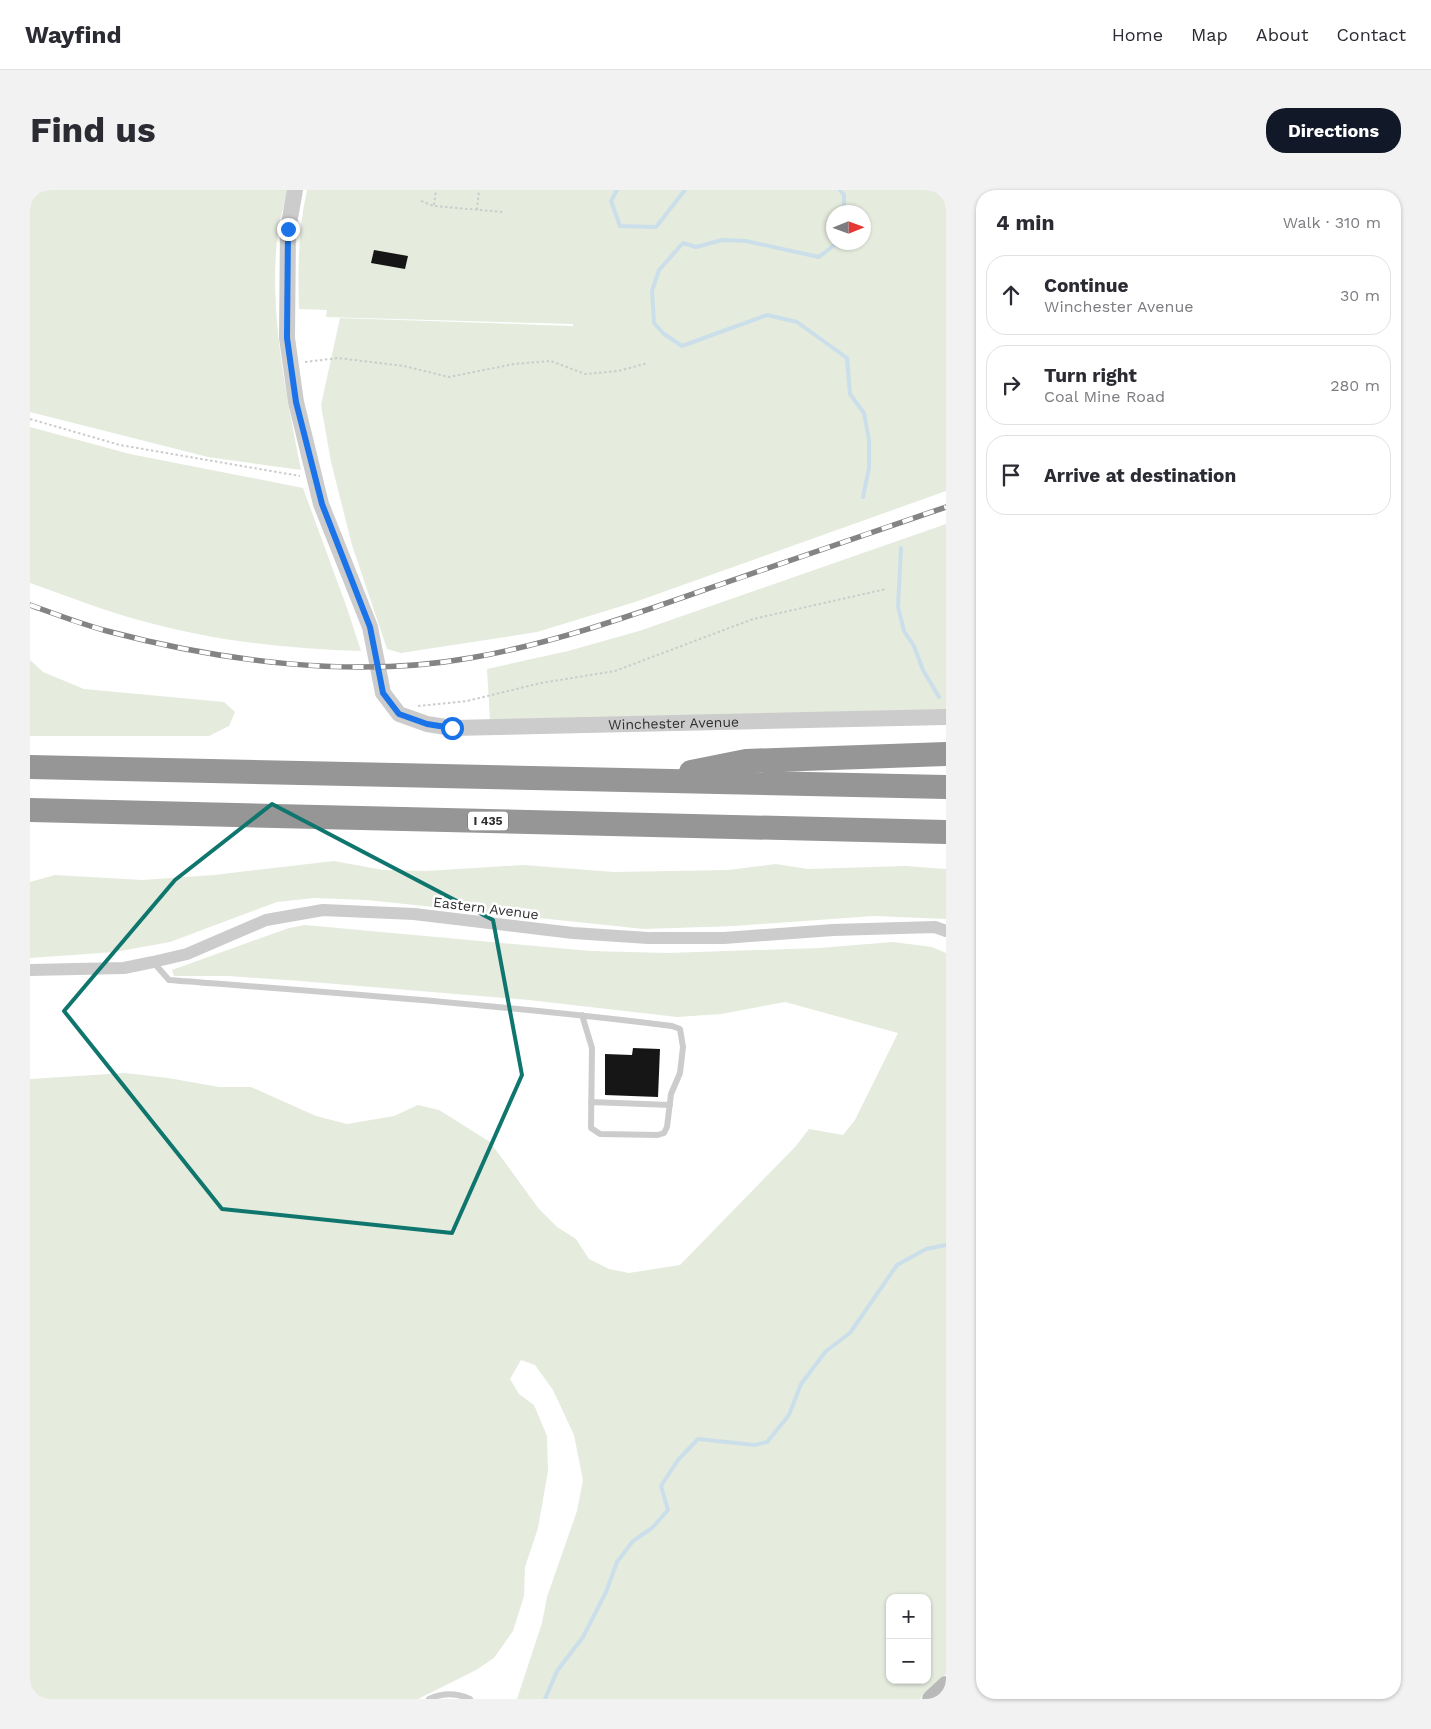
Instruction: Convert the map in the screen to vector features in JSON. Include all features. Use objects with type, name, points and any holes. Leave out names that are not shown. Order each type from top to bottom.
[{"type":"highway","points":[[647,781],[746,761],[946,754]]},
{"type":"highway","points":[[30,767],[946,788]]},
{"type":"highway","name":"I 435","points":[[30,810],[946,832]]},
{"type":"main road","points":[[931,1699],[946,1685]]},
{"type":"street","points":[[295,190],[288,229],[287,338],[296,402],[322,504],[370,627],[383,693],[400,713]]},
{"type":"street","name":"Winchester Avenue","points":[[400,713],[427,724],[452,728],[946,718]]},
{"type":"street","name":"Eastern Avenue","points":[[30,970],[124,968],[187,954],[266,920],[322,910],[414,914],[573,933],[648,938],[724,938],[833,930],[935,927],[946,931]]},
{"type":"lane","points":[[153,962],[169,980],[582,1015],[672,1026],[680,1029],[683,1047],[680,1073],[664,1133],[658,1135],[600,1134],[591,1128],[592,1048],[582,1015]]},
{"type":"lane","points":[[591,1102],[670,1105]]},
{"type":"lane","points":[[429,1699],[438,1695],[453,1694],[470,1699]]},
{"type":"path","points":[[434,206],[436,190]]},
{"type":"path","points":[[477,210],[479,190]]},
{"type":"path","points":[[421,201],[434,206],[503,212]]},
{"type":"path","points":[[291,364],[338,358],[404,366],[449,377],[514,364],[551,361],[585,374],[618,371],[648,363]]},
{"type":"path","points":[[30,419],[120,445],[257,470],[315,478]]},
{"type":"path","points":[[400,713],[426,704],[467,701],[541,683],[615,670],[753,619],[886,589]]},
{"type":"highlighted area","points":[[272,804],[493,920],[522,1075],[452,1233],[222,1209],[64,1011],[175,880]]},
{"type":"shaded area","points":[[30,190],[288,190],[278,231],[275,291],[284,381],[301,470],[208,457],[30,412]]},
{"type":"shaded area","points":[[307,190],[946,190],[946,491],[635,602],[537,632],[401,653],[387,649],[352,545],[331,462],[321,405],[340,318],[573,326],[573,324],[326,317],[327,310],[299,309],[299,250]]},
{"type":"shaded area","points":[[30,427],[130,454],[303,488],[361,651],[252,643],[172,629],[102,609],[30,583]]},
{"type":"shaded area","points":[[946,524],[946,710],[490,720],[487,669],[568,651],[639,631]]},
{"type":"shaded area","points":[[30,660],[43,672],[84,689],[224,702],[235,712],[229,726],[209,736],[30,736]]},
{"type":"shaded area","points":[[334,861],[383,870],[426,871],[523,865],[614,872],[728,870],[776,864],[808,869],[906,866],[946,869],[946,919],[874,916],[734,926],[644,929],[367,900],[314,898],[277,902],[170,942],[115,952],[30,958],[30,882],[55,875],[142,880],[214,875]]},
{"type":"shaded area","points":[[305,925],[591,951],[668,953],[819,948],[893,942],[932,947],[946,953],[946,1674],[920,1699],[517,1699],[542,1623],[547,1597],[577,1511],[583,1480],[574,1435],[553,1390],[535,1365],[521,1360],[510,1379],[519,1394],[534,1405],[547,1436],[548,1471],[538,1528],[525,1567],[524,1596],[513,1631],[494,1658],[476,1670],[418,1699],[30,1699],[30,1079],[125,1073],[219,1087],[251,1087],[316,1116],[347,1124],[394,1116],[418,1105],[439,1110],[490,1142],[539,1209],[557,1227],[576,1239],[589,1259],[609,1269],[629,1273],[680,1265],[795,1147],[809,1129],[843,1135],[855,1120],[898,1033],[785,1002],[721,1014],[677,1017],[529,1000],[300,981],[229,976],[174,976],[172,970],[289,928]]},
{"type":"building","points":[[374,250],[408,256],[405,269],[371,263]]},
{"type":"building","points":[[633,1048],[660,1049],[658,1097],[605,1095],[605,1054],[632,1055]]},
{"type":"waterway","points":[[617,190],[611,201],[620,226],[656,227],[685,190]]},
{"type":"waterway","points":[[840,190],[844,195],[844,205]]},
{"type":"waterway","points":[[828,250],[819,257],[746,241],[722,240],[696,247],[683,243],[659,270],[652,291],[654,323],[664,334],[682,346],[767,315],[797,322],[847,358],[850,394],[864,413],[869,440],[869,468],[863,497]]},
{"type":"waterway","points":[[901,548],[898,607],[904,631],[914,646],[923,670],[939,697]]},
{"type":"waterway","points":[[545,1699],[557,1671],[583,1637],[606,1592],[617,1562],[633,1541],[652,1528],[668,1510],[661,1486],[678,1460],[698,1439],[755,1445],[767,1442],[789,1415],[801,1384],[826,1351],[850,1333],[897,1265],[926,1249],[946,1245]]},
{"type":"railway","points":[[30,605],[107,631],[150,642],[241,658],[287,664],[334,667],[380,667],[425,664],[500,652],[590,628],[946,507]]},
{"type":"route","points":[[288,229],[286,274],[287,338],[296,402],[322,504],[370,627],[383,693],[399,714],[427,724],[452,728]]}]
